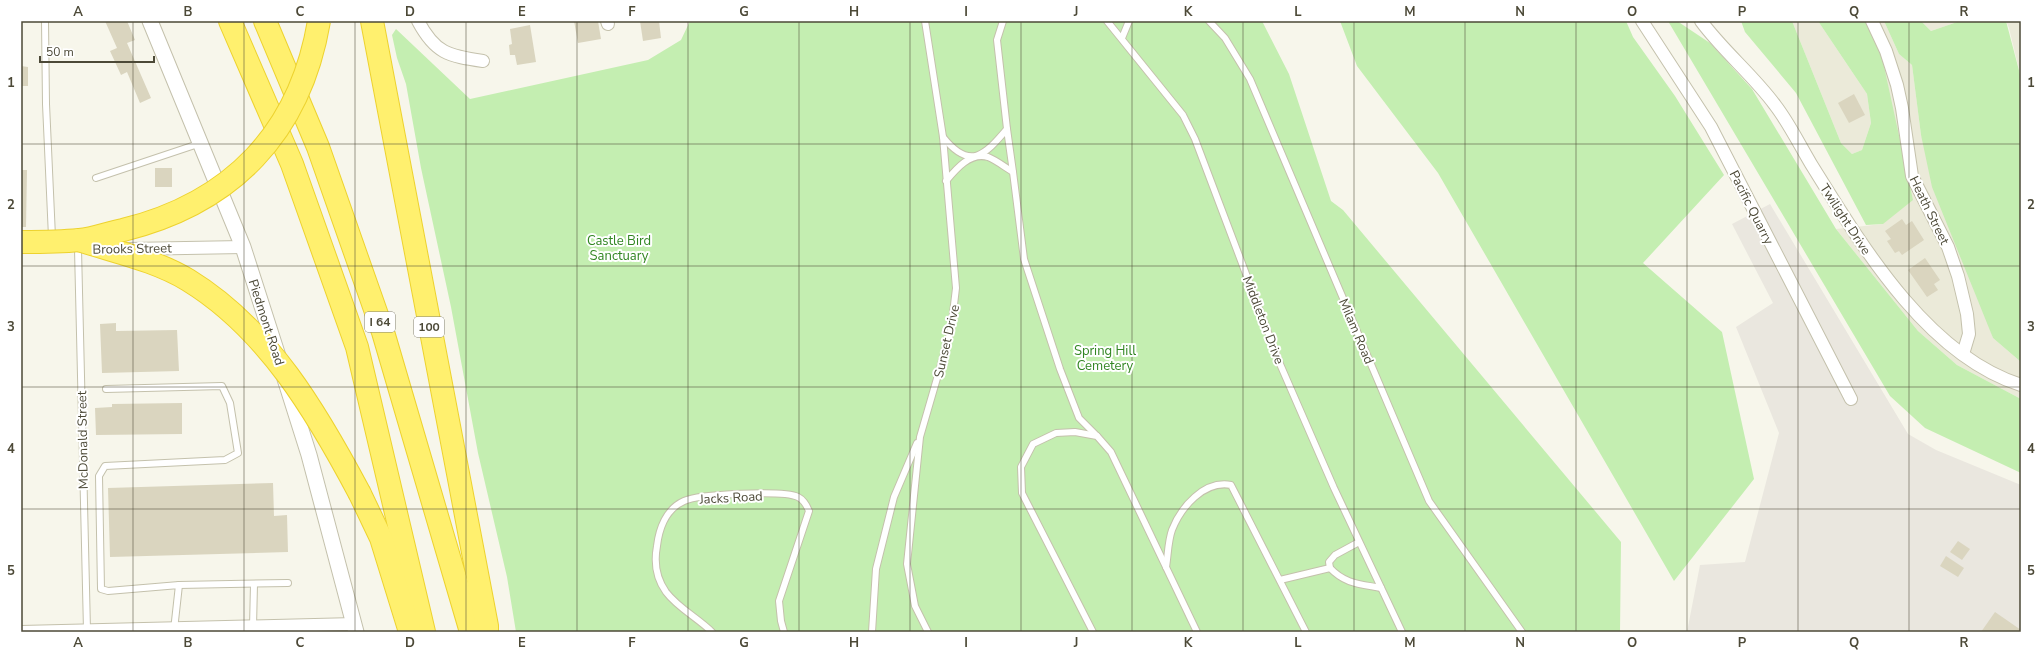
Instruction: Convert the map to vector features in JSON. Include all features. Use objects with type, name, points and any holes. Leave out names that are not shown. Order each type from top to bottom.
[{"type":"highway","name":"I 64","points":[[230,21],[292,164],[357,347],[424,632]]},
{"type":"highway","name":"I 64","points":[[265,21],[318,147],[383,332],[471,632]]},
{"type":"highway","points":[[79,245],[162,219],[195,203],[234,177],[249,163],[279,128],[293,104],[306,74],[316,42],[319,21]]},
{"type":"highway","name":"100","points":[[372,21],[487,632]]},
{"type":"highway","points":[[21,242],[79,245],[153,263],[187,279],[229,311],[257,336],[289,375],[332,441],[360,494],[381,538],[410,632]]},
{"type":"street","name":"Piedmont Road","points":[[150,21],[243,247],[309,455],[356,628]]},
{"type":"street","points":[[418,21],[426,36],[441,50],[455,57],[482,61]]},
{"type":"street","name":"Pacific Quarry","points":[[1642,21],[1710,127],[1852,399]]},
{"type":"street","name":"Twilight Drive","points":[[1701,21],[1776,105],[1867,252],[1894,286],[1935,331],[1963,354],[1999,378],[2021,386]]},
{"type":"street","name":"Heath Street","points":[[1872,21],[1886,51],[1897,85],[1912,176],[1948,247],[1958,276],[1967,314],[1969,334],[1963,354]]},
{"type":"street","name":"Brooks Street","points":[[21,250],[53,250],[79,245],[243,247]]},
{"type":"street","points":[[1999,378],[2021,389]]},
{"type":"street","points":[[21,632],[174,630],[253,627],[356,628]]},
{"type":"lane","points":[[45,21],[46,104],[53,250]]},
{"type":"lane","name":"Sunset Drive","points":[[925,21],[943,138],[956,288],[956,305],[951,330],[920,437],[907,564],[915,606],[928,632]]},
{"type":"lane","points":[[1003,21],[997,40],[1024,259],[1060,369],[1079,418],[1111,452],[1197,632]]},
{"type":"lane","name":"Middleton Drive","points":[[1107,21],[1183,115],[1196,139],[1280,364],[1359,542],[1402,632]]},
{"type":"lane","points":[[1122,38],[1129,21]]},
{"type":"lane","name":"Milam Road","points":[[1209,21],[1225,38],[1250,79],[1430,501],[1522,632]]},
{"type":"lane","points":[[946,181],[957,167],[973,157],[982,155],[991,148],[1007,129]]},
{"type":"lane","points":[[943,138],[951,148],[973,157],[988,157],[1013,172]]},
{"type":"lane","points":[[96,178],[201,143]]},
{"type":"lane","name":"McDonald Street","points":[[79,245],[87,630]]},
{"type":"lane","points":[[106,389],[222,386],[230,402],[238,453],[224,460],[105,466],[99,476],[101,589],[108,591],[179,585],[288,583]]},
{"type":"lane","points":[[1093,632],[1022,493],[1021,467],[1033,444],[1056,432],[1075,432],[1097,436]]},
{"type":"lane","points":[[872,632],[876,569],[894,497],[920,437]]},
{"type":"lane","points":[[1166,566],[1172,531],[1180,513],[1190,501],[1211,486],[1223,484],[1231,485],[1236,492],[1306,632]]},
{"type":"lane","name":"Jacks Road","points":[[712,632],[666,593],[657,577],[655,554],[659,529],[673,508],[683,501],[708,495],[783,494],[798,497],[807,505],[809,511],[779,600],[781,621],[784,632]]},
{"type":"lane","points":[[1359,542],[1335,555],[1329,562],[1330,568],[1339,578],[1356,584],[1381,588]]},
{"type":"lane","points":[[1280,580],[1330,568]]},
{"type":"lane","points":[[253,627],[254,584]]},
{"type":"lane","points":[[174,630],[179,585]]},
{"type":"shaded area","points":[[1792,21],[1818,21],[1867,94],[1871,123],[1862,150],[1852,154],[1841,143]]},
{"type":"shaded area","points":[[1869,21],[1884,21],[1899,54],[1912,65],[1921,135],[1993,338],[2021,362],[2021,399],[1957,365],[1918,331],[1836,229],[1883,224]]},
{"type":"shaded area","points":[[1921,21],[1960,21],[1931,31]]},
{"type":"shaded area","points":[[2006,21],[2021,21],[2021,78],[2009,28]]},
{"type":"shaded area","points":[[1770,204],[1908,434],[1936,450],[2021,485],[2021,632],[1687,632],[1700,565],[1745,562],[1779,433],[1736,327],[1773,303],[1732,224]]},
{"type":"green space","name":"Spring Hill Cemetery","points":[[690,21],[1262,21],[1289,74],[1331,201],[1343,210],[1621,542],[1620,632],[516,632],[507,577],[478,453],[451,307],[421,168],[406,84],[397,58],[392,35],[396,29],[470,99],[648,60],[681,40]]},
{"type":"green space","points":[[1340,21],[1626,21],[1633,37],[1675,96],[1724,175],[1643,263],[1722,332],[1754,479],[1674,581],[1438,173],[1357,66]]},
{"type":"green space","points":[[1668,21],[1677,21],[1710,43],[1752,89],[1836,229],[1918,331],[1957,365],[2021,399],[2021,473],[1925,428],[1890,396]]},
{"type":"green space","points":[[1741,21],[1792,21],[1841,143],[1852,154],[1862,150],[1871,123],[1867,94],[1818,21],[1869,21],[1882,57],[1913,200],[1883,224],[1866,225],[1796,93],[1745,32]]},
{"type":"green space","points":[[1884,21],[1921,21],[1931,31],[1960,21],[2006,21],[2021,78],[2021,362],[1993,338],[1932,187],[1921,135],[1912,65],[1899,54]]},
{"type":"building","points":[[105,21],[127,21],[135,40],[127,43],[151,98],[140,103],[127,72],[121,75],[110,51],[117,48]]},
{"type":"building","points":[[574,21],[598,21],[601,39],[578,43]]},
{"type":"building","points":[[640,21],[659,21],[661,38],[643,41]]},
{"type":"building","points":[[530,25],[536,62],[517,65],[515,55],[510,55],[509,45],[512,44],[510,29]]},
{"type":"building","points":[[21,66],[28,67],[28,86],[21,86]]},
{"type":"building","points":[[1854,94],[1865,115],[1849,123],[1838,103]]},
{"type":"building","points":[[155,168],[172,168],[172,187],[155,187]]},
{"type":"building","points":[[21,170],[27,170],[26,227],[21,227]]},
{"type":"building","points":[[1902,219],[1906,225],[1912,221],[1924,240],[1902,255],[1899,251],[1895,253],[1887,241],[1891,239],[1885,231]]},
{"type":"building","points":[[1925,258],[1940,280],[1934,284],[1938,290],[1927,297],[1908,270]]},
{"type":"building","points":[[116,323],[116,331],[177,330],[179,371],[102,373],[100,324]]},
{"type":"building","points":[[182,403],[182,434],[96,435],[95,408],[112,407],[112,404]]},
{"type":"building","points":[[273,483],[274,516],[287,515],[288,552],[110,557],[108,488]]},
{"type":"building","points":[[1958,541],[1970,549],[1962,560],[1950,552]]},
{"type":"building","points":[[1946,556],[1964,568],[1958,577],[1940,566]]},
{"type":"building","points":[[1995,612],[2021,630],[2021,632],[1981,632]]},
{"type":"park label","name":"Castle Bird Sanctuary","points":[[619,248]]}]
